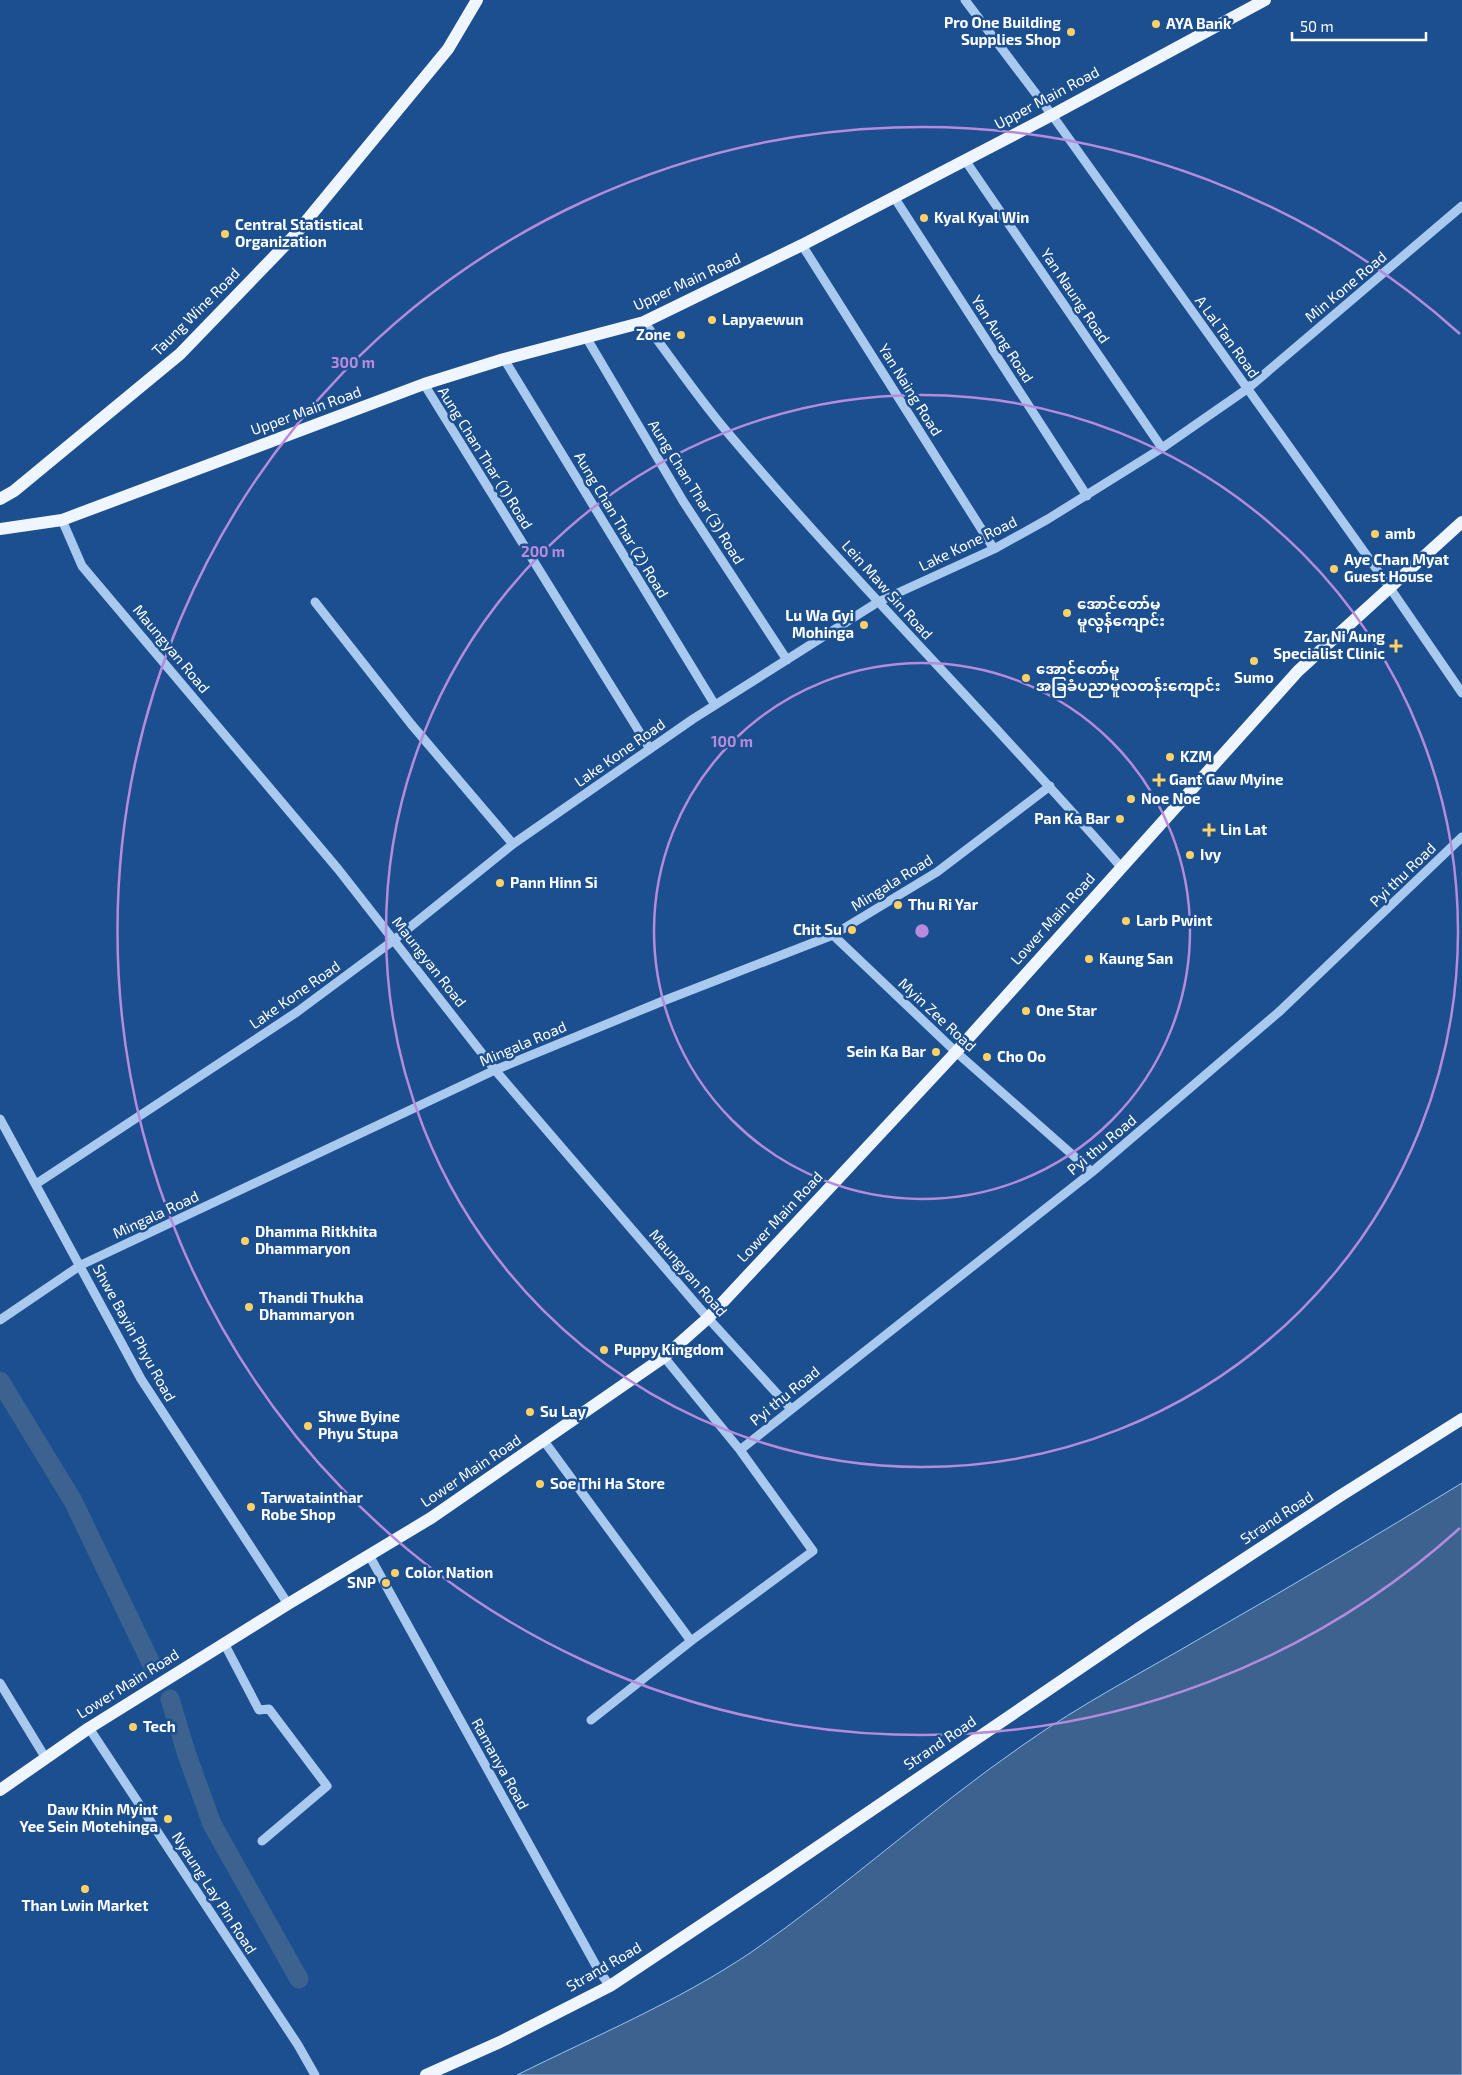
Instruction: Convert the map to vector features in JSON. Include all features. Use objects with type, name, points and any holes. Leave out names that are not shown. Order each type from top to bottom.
[{"type":"main road","name":"Taung Wine Road","points":[[0,500],[14,491],[180,354],[293,237],[448,49],[477,0]]},
{"type":"main road","name":"Upper Main Road","points":[[0,529],[62,520],[424,384],[504,359],[644,322],[802,245],[1052,115],[1252,4],[1265,0]]},
{"type":"main road","name":"Lower Main Road","points":[[0,1790],[88,1728],[431,1518],[664,1358],[708,1318],[956,1052],[1298,671],[1462,522]]},
{"type":"main road","name":"Strand Road","points":[[426,2075],[500,2042],[610,1986],[776,1876],[1139,1628],[1340,1496],[1462,1419]]},
{"type":"street","name":"A Lal Tan Road","points":[[965,0],[1052,115],[1390,588],[1462,693]]},
{"type":"street","name":"Yan Naung Road","points":[[965,160],[1162,448]]},
{"type":"street","name":"Yan Aung Road","points":[[894,197],[1086,496]]},
{"type":"street","name":"Min Kone Road","points":[[1247,389],[1462,206]]},
{"type":"street","name":"Yan Naing Road","points":[[802,245],[994,549]]},
{"type":"street","name":"Lein Maw Sin Road","points":[[644,322],[727,432],[878,602],[1050,786],[1121,867]]},
{"type":"street","name":"Aung Chan Thar (3) Road","points":[[586,337],[684,501],[786,660]]},
{"type":"street","name":"Aung Chan Thar (2) Road","points":[[504,359],[715,705]]},
{"type":"street","name":"Aung Chan Thar (1) Road","points":[[424,384],[650,749]]},
{"type":"street","name":"Lake Kone Road","points":[[36,1184],[297,1012],[394,940],[513,844],[715,705],[878,602],[994,549],[1086,496],[1162,448],[1247,389]]},
{"type":"street","name":"Maungyan Road","points":[[62,520],[82,566],[338,869],[495,1070],[708,1318],[791,1409]]},
{"type":"street","points":[[315,602],[411,724],[513,844]]},
{"type":"street","name":"Mingala Road","points":[[0,1320],[81,1265],[495,1070],[833,935],[937,872],[1050,786]]},
{"type":"street","name":"Pyi thu Road","points":[[740,1450],[1092,1172],[1280,1011],[1462,837]]},
{"type":"street","name":"Myin Zee Road","points":[[833,935],[956,1052],[1092,1172]]},
{"type":"street","name":"Shwe Bayin Phyu Road","points":[[0,1119],[81,1265],[141,1379],[288,1604]]},
{"type":"street","points":[[591,1720],[691,1641],[813,1551],[740,1450],[664,1358]]},
{"type":"street","points":[[544,1441],[691,1641]]},
{"type":"street","name":"Ramanya Road","points":[[369,1555],[599,1970],[610,1986]]},
{"type":"street","points":[[224,1643],[259,1710],[269,1709],[327,1786],[262,1841]]},
{"type":"street","points":[[0,1683],[46,1758]]},
{"type":"street","name":"Nyaung Lay Pin Road","points":[[88,1728],[298,2045],[315,2075]]},
{"type":"water","points":[[1462,1483],[1462,2075],[517,2075],[665,2003],[722,1971],[820,1902],[988,1770],[1045,1730]]},
{"type":"waterway","points":[[0,1381],[73,1501],[151,1663]]},
{"type":"waterway","points":[[170,1699],[187,1755],[212,1824],[299,1979]]},
{"type":"place","name":"AYA Bank","points":[[1156,24]]},
{"type":"place","name":"Pro One Building Supplies Shop","points":[[1071,32]]},
{"type":"place","name":"Kyal Kyal Win","points":[[924,218]]},
{"type":"place","name":"Central Statistical Organization","points":[[225,234]]},
{"type":"place","name":"Lapyaewun","points":[[712,320]]},
{"type":"place","name":"Zone","points":[[681,335]]},
{"type":"place","name":"amb","points":[[1375,534]]},
{"type":"place","name":"Aye Chan Myat Guest House","points":[[1334,569]]},
{"type":"place","name":"အောင်တော်မူ မူလွန်ကျောင်း","points":[[1067,613]]},
{"type":"place","name":"Lu Wa Gyi Mohinga","points":[[864,625]]},
{"type":"place","name":"Zar Ni Aung Specialist Clinic","points":[[1396,646]]},
{"type":"place","name":"Sumo","points":[[1254,661]]},
{"type":"place","name":"အောင်တော်မူ အခြခံပညာမူလတန်းကျောင်း","points":[[1026,678]]},
{"type":"place","name":"KZM","points":[[1170,757]]},
{"type":"place","name":"Gant Gaw Myine","points":[[1159,780]]},
{"type":"place","name":"Noe Noe","points":[[1131,799]]},
{"type":"place","name":"Pan Ka Bar","points":[[1120,819]]},
{"type":"place","name":"Lin Lat","points":[[1209,830]]},
{"type":"place","name":"Ivy","points":[[1190,855]]},
{"type":"place","name":"Pann Hinn Si","points":[[500,883]]},
{"type":"place","name":"Thu Ri Yar","points":[[898,905]]},
{"type":"place","name":"Larb Pwint","points":[[1126,921]]},
{"type":"place","name":"Chit Su","points":[[852,930]]},
{"type":"place","name":"Kaung San","points":[[1089,959]]},
{"type":"place","name":"One Star","points":[[1026,1011]]},
{"type":"place","name":"Sein Ka Bar","points":[[936,1052]]},
{"type":"place","name":"Cho Oo","points":[[987,1057]]},
{"type":"place","name":"Dhamma Ritkhita Dhammaryon","points":[[245,1241]]},
{"type":"place","name":"Thandi Thukha Dhammaryon","points":[[249,1307]]},
{"type":"place","name":"Puppy Kingdom","points":[[604,1350]]},
{"type":"place","name":"Su Lay","points":[[530,1412]]},
{"type":"place","name":"Shwe Byine Phyu Stupa","points":[[308,1426]]},
{"type":"place","name":"Soe Thi Ha Store","points":[[540,1484]]},
{"type":"place","name":"Tarwatainthar Robe Shop","points":[[251,1507]]},
{"type":"place","name":"Color Nation","points":[[395,1573]]},
{"type":"place","name":"SNP","points":[[386,1583]]},
{"type":"place","name":"Tech","points":[[133,1727]]},
{"type":"place","name":"Daw Khin Myint Yee Sein Motehinga","points":[[168,1819]]},
{"type":"place","name":"Than Lwin Market","points":[[85,1889]]}]
